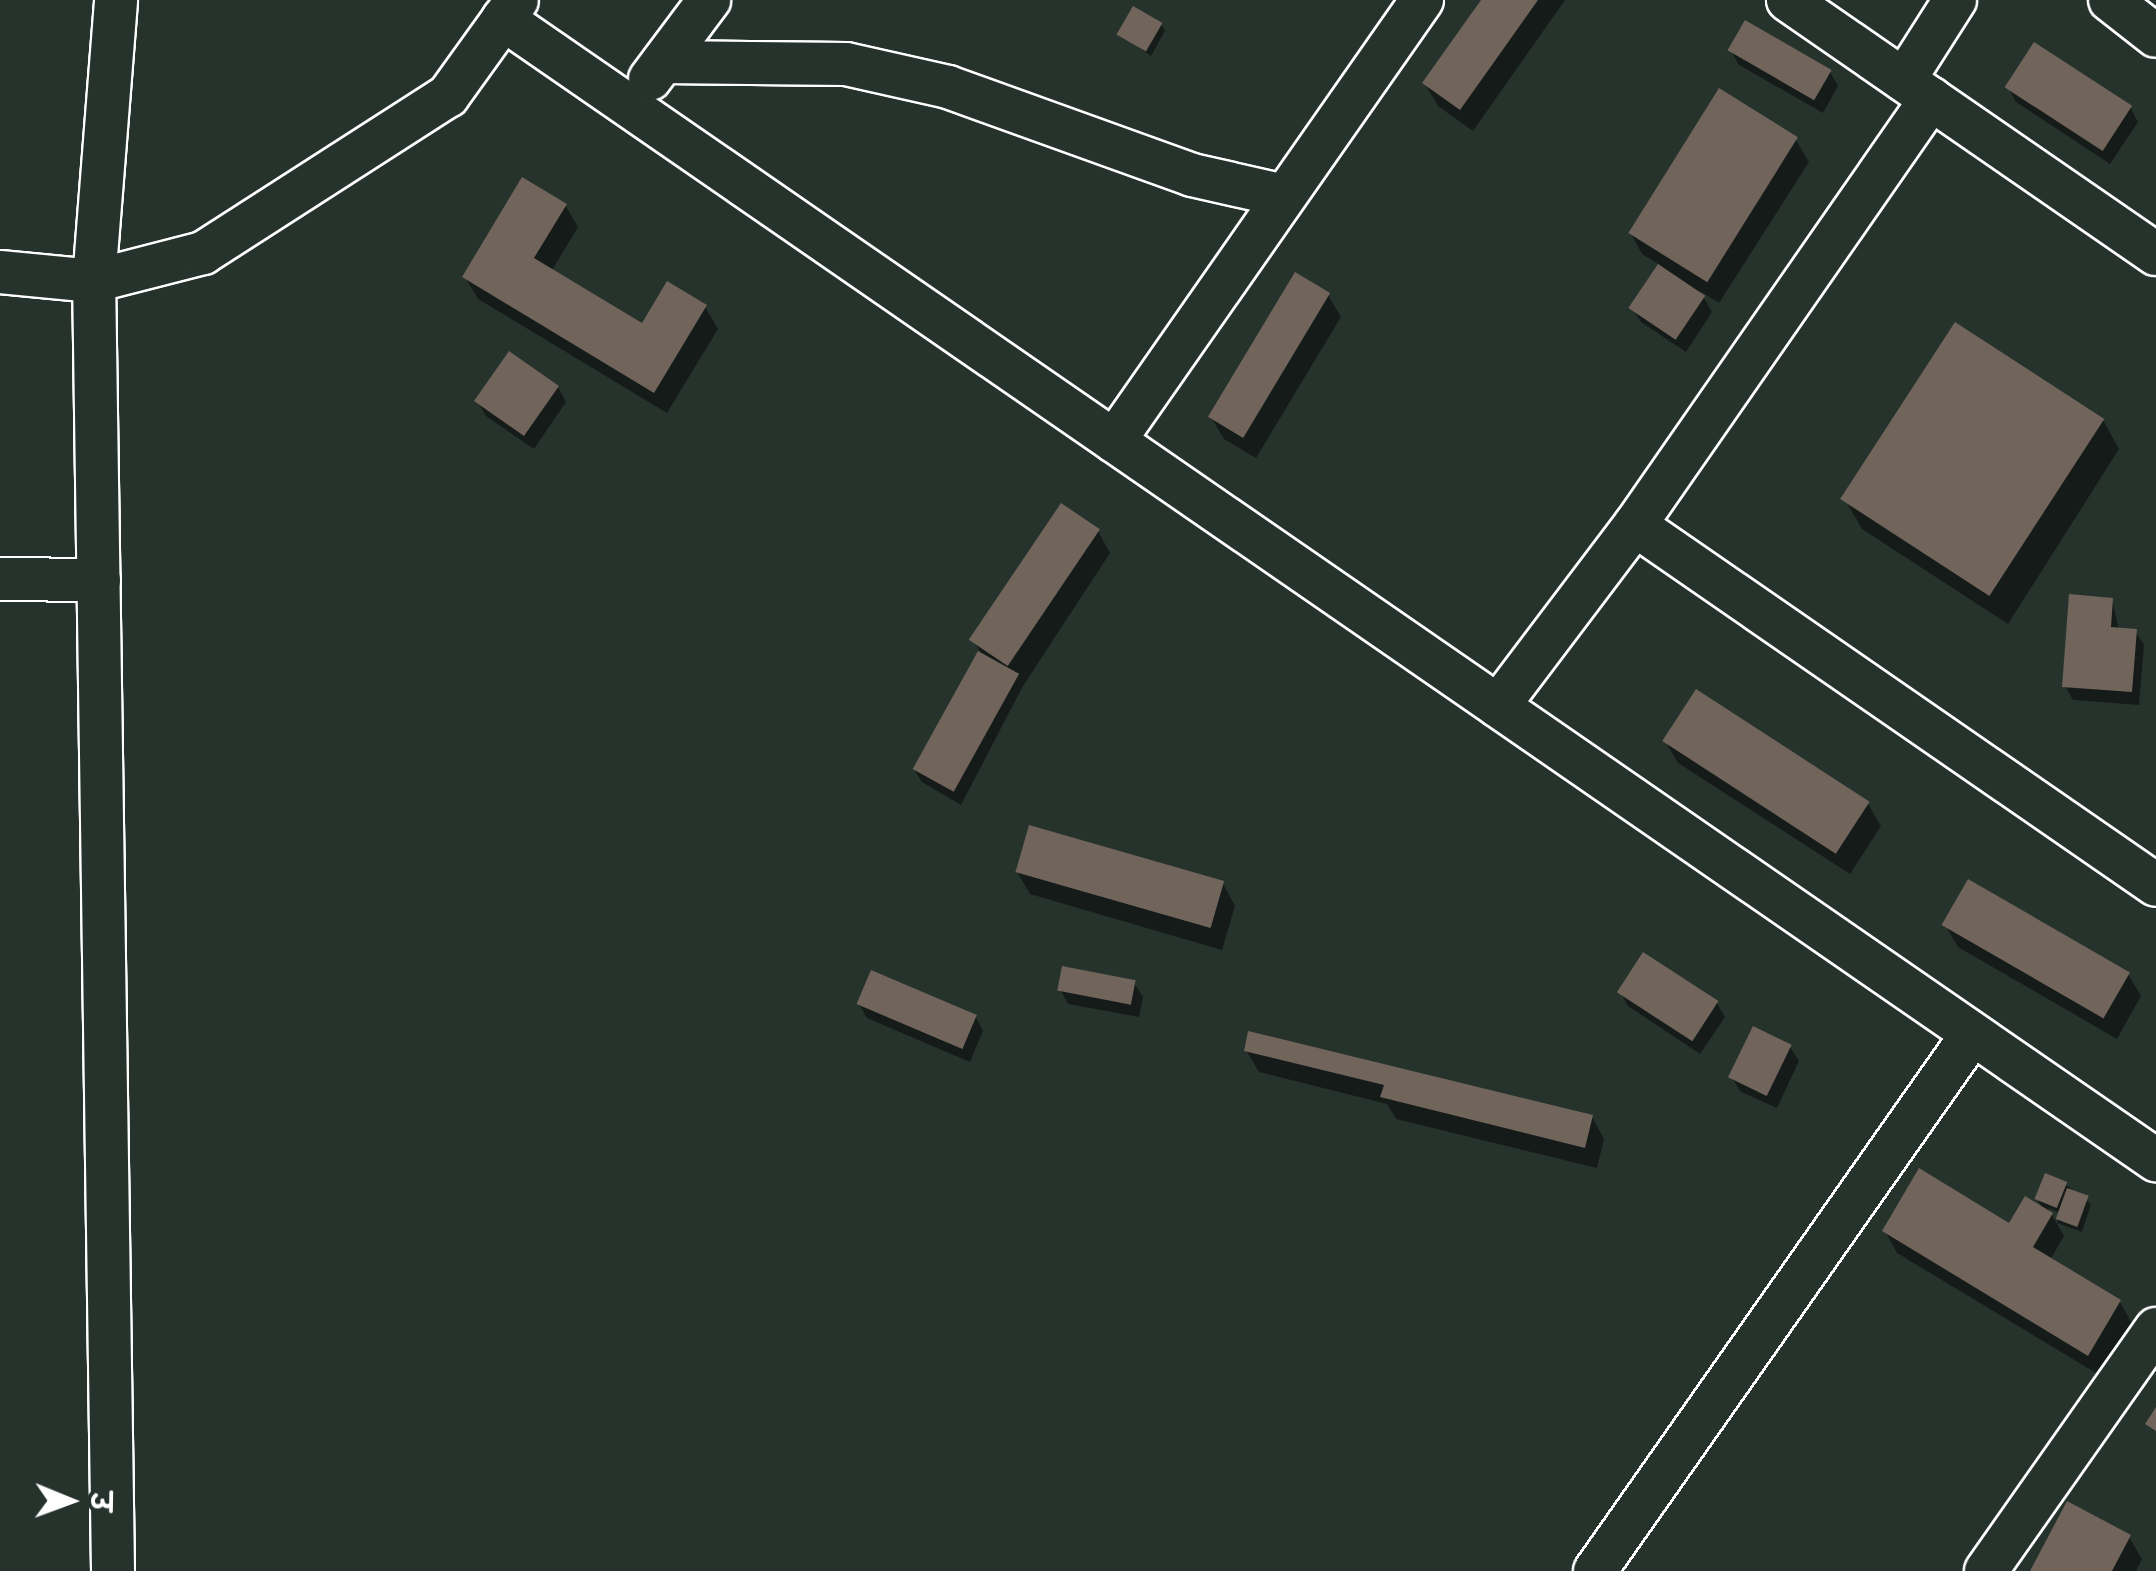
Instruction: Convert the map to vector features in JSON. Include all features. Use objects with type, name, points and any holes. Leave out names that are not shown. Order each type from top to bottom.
[{"type":"street","points":[[112,1571],[94,281],[116,0]]},
{"type":"street","points":[[632,103],[709,0]]},
{"type":"street","points":[[1114,441],[1422,0]]},
{"type":"street","points":[[1788,0],[2156,254]]},
{"type":"street","points":[[1498,706],[1635,525],[1918,89],[1955,0]]},
{"type":"street","points":[[2110,0],[2156,36]]},
{"type":"street","points":[[0,272],[94,281],[203,253],[448,96],[510,10],[632,103],[1114,441],[1971,1036],[2156,1160]]},
{"type":"street","points":[[663,62],[846,64],[948,86],[1192,175],[1285,196]]},
{"type":"street","points":[[1635,525],[2156,885]]},
{"type":"street","points":[[0,579],[99,580]]},
{"type":"street","points":[[1595,1571],[1971,1036]]},
{"type":"street","points":[[1986,1571],[2156,1329]]},
{"type":"building","points":[[1481,0],[1538,0],[1460,110],[1422,83]]},
{"type":"building","points":[[1133,6],[1162,23],[1146,52],[1116,35]]},
{"type":"building","points":[[1745,20],[1832,70],[1814,100],[1728,50]]},
{"type":"building","points":[[2034,42],[2132,106],[2103,151],[2005,87]]},
{"type":"building","points":[[1719,88],[1798,137],[1707,282],[1628,233]]},
{"type":"building","points":[[522,177],[567,204],[534,258],[642,323],[667,281],[707,305],[654,393],[462,277]]},
{"type":"building","points":[[1658,264],[1705,296],[1676,340],[1628,308]]},
{"type":"building","points":[[1295,272],[1330,293],[1243,438],[1208,417]]},
{"type":"building","points":[[1955,322],[2104,419],[1989,596],[1840,499]]},
{"type":"building","points":[[509,351],[559,386],[524,436],[474,401]]},
{"type":"building","points":[[1061,503],[1100,529],[1008,666],[969,640]]},
{"type":"building","points":[[2069,594],[2113,598],[2111,627],[2137,629],[2132,692],[2062,687]]},
{"type":"building","points":[[978,651],[1019,674],[954,792],[913,769]]},
{"type":"building","points":[[1696,689],[1870,802],[1836,854],[1662,741]]},
{"type":"building","points":[[1029,825],[1224,881],[1211,928],[1015,872]]},
{"type":"building","points":[[1968,879],[2130,972],[2103,1018],[1942,925]]},
{"type":"building","points":[[1643,952],[1718,1001],[1692,1041],[1617,992]]},
{"type":"building","points":[[1062,966],[1136,980],[1131,1005],[1057,991]]},
{"type":"building","points":[[871,970],[977,1015],[962,1049],[857,1004]]},
{"type":"building","points":[[1753,1026],[1792,1045],[1767,1096],[1728,1077]]},
{"type":"building","points":[[1248,1031],[1593,1115],[1585,1148],[1380,1097],[1384,1085],[1244,1051]]},
{"type":"building","points":[[1919,1168],[2009,1223],[2025,1196],[2053,1213],[2033,1247],[2121,1300],[2088,1356],[1882,1231]]},
{"type":"building","points":[[2045,1173],[2067,1182],[2057,1208],[2035,1199]]},
{"type":"building","points":[[2067,1188],[2089,1196],[2077,1227],[2056,1219]]},
{"type":"building","points":[[2156,1407],[2156,1431],[2145,1424]]},
{"type":"building","points":[[2067,1501],[2131,1535],[2112,1571],[2030,1571]]}]
